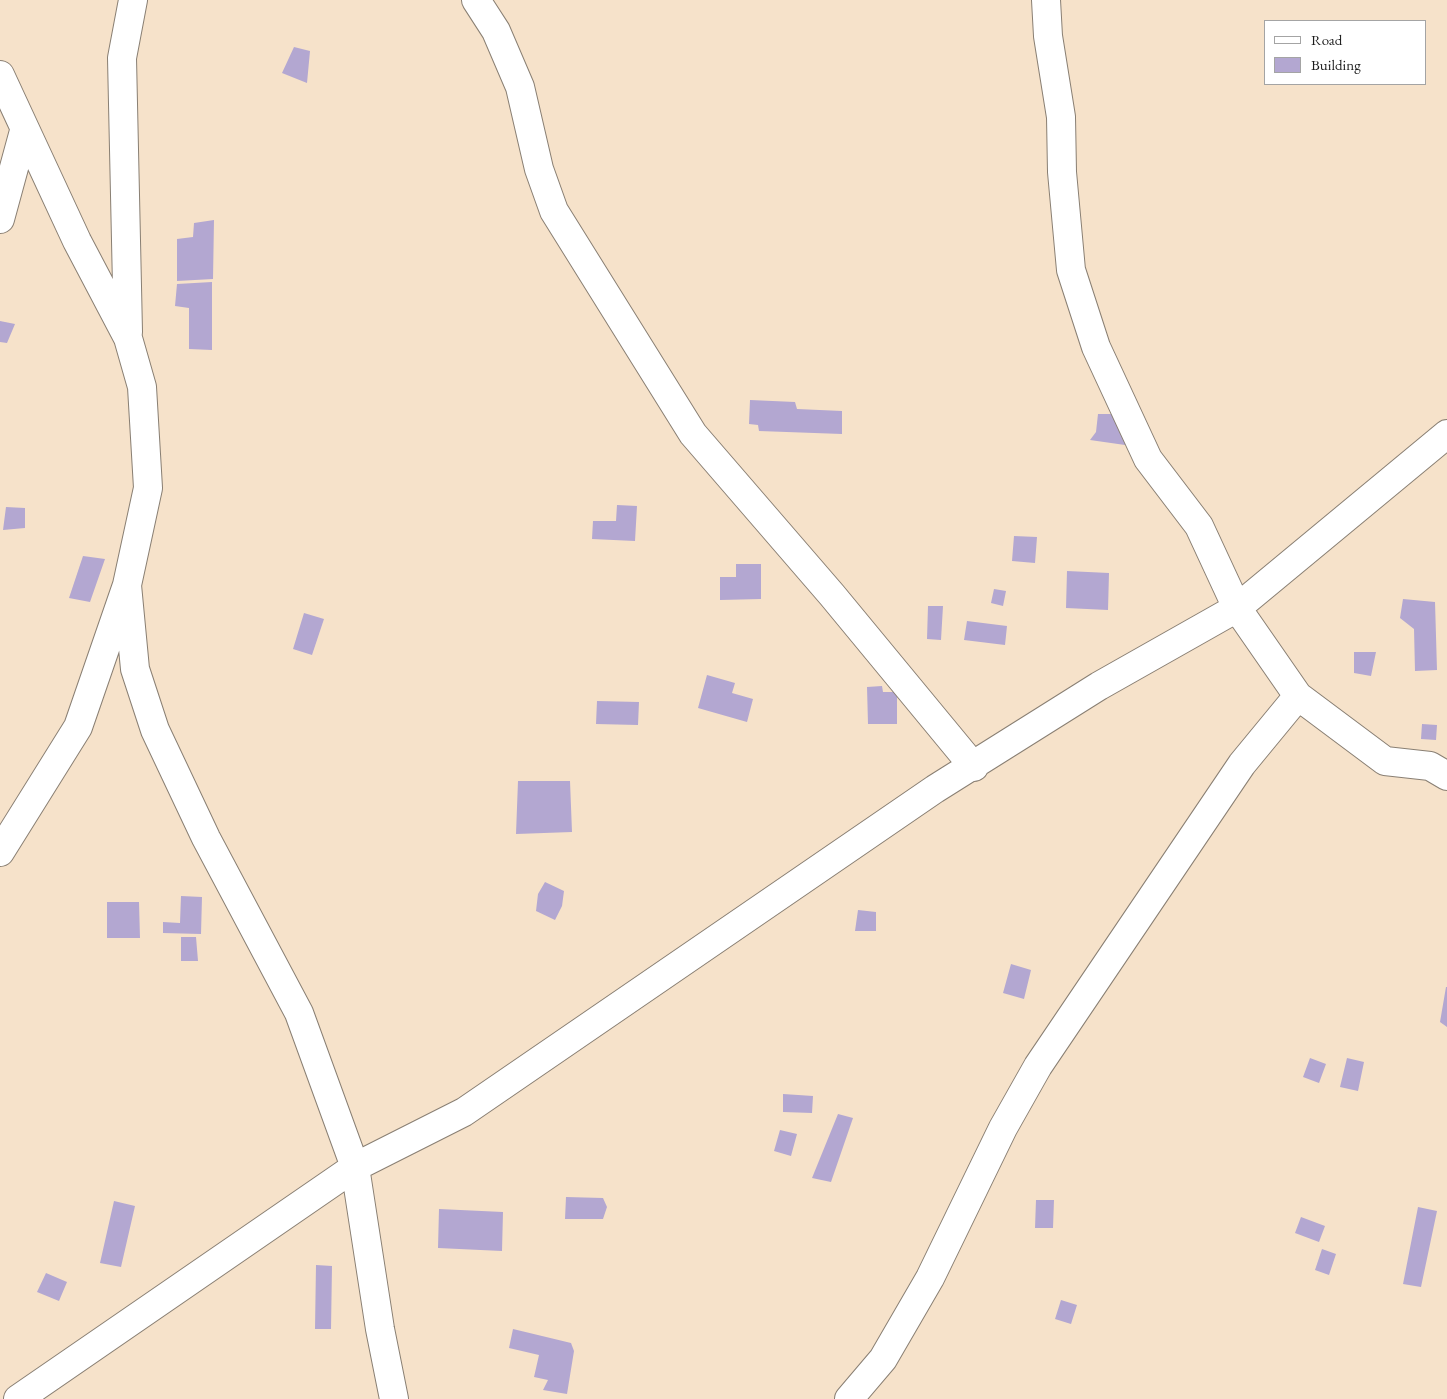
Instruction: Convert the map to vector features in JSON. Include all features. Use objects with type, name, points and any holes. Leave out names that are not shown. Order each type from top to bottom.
[{"type":"street","points":[[128,338],[122,58],[133,0]]},
{"type":"street","points":[[476,0],[496,31],[520,87],[539,169],[554,211],[693,434],[832,595],[974,767]]},
{"type":"street","points":[[1046,0],[1048,36],[1061,116],[1062,172],[1071,270],[1096,347],[1148,458],[1199,526],[1237,608],[1298,696],[1385,760],[1430,766],[1447,776]]},
{"type":"street","points":[[0,75],[24,131],[77,242],[128,338],[142,387],[148,488],[127,585],[78,727],[0,852]]},
{"type":"street","points":[[0,219],[24,131]]},
{"type":"street","points":[[18,1399],[355,1167],[464,1112],[935,789],[974,767],[1098,686],[1237,608],[1447,434]]},
{"type":"street","points":[[127,585],[135,669],[155,730],[206,838],[298,1013],[355,1167],[380,1329],[394,1399]]},
{"type":"street","points":[[849,1399],[883,1358],[930,1278],[1003,1128],[1038,1066],[1242,764],[1298,696]]},
{"type":"building","points":[[294,47],[310,51],[307,83],[282,73]]},
{"type":"building","points":[[214,220],[213,279],[177,281],[177,239],[193,237],[194,223]]},
{"type":"building","points":[[212,282],[212,350],[189,349],[189,308],[175,306],[177,284]]},
{"type":"building","points":[[0,321],[15,324],[7,343],[0,342]]},
{"type":"building","points":[[750,400],[795,402],[797,409],[842,411],[842,434],[759,431],[758,425],[749,424]]},
{"type":"building","points":[[1098,414],[1137,414],[1131,434],[1125,445],[1090,440],[1096,432]]},
{"type":"building","points":[[617,505],[637,506],[635,541],[592,539],[593,521],[616,521]]},
{"type":"building","points":[[6,507],[25,508],[25,528],[3,530]]},
{"type":"building","points":[[1014,536],[1037,537],[1035,563],[1012,561]]},
{"type":"building","points":[[83,556],[105,559],[90,602],[69,598]]},
{"type":"building","points":[[736,564],[761,564],[761,599],[720,600],[720,577],[736,577]]},
{"type":"building","points":[[1067,571],[1109,573],[1108,610],[1066,608]]},
{"type":"building","points":[[994,589],[1006,591],[1003,606],[991,603]]},
{"type":"building","points":[[1403,599],[1435,602],[1437,670],[1415,671],[1414,629],[1400,618]]},
{"type":"building","points":[[928,606],[943,606],[941,640],[927,639]]},
{"type":"building","points":[[304,613],[324,619],[312,655],[293,649]]},
{"type":"building","points":[[967,621],[1007,626],[1005,645],[964,640]]},
{"type":"building","points":[[1354,652],[1376,652],[1371,676],[1354,673]]},
{"type":"building","points":[[707,675],[735,683],[732,693],[753,699],[747,722],[698,708]]},
{"type":"building","points":[[882,686],[883,692],[897,692],[897,724],[868,724],[867,687]]},
{"type":"building","points":[[597,701],[639,702],[638,725],[596,724]]},
{"type":"building","points":[[1422,724],[1437,725],[1436,740],[1421,739]]},
{"type":"building","points":[[518,781],[570,781],[572,832],[516,834]]},
{"type":"building","points":[[545,882],[564,891],[562,906],[555,920],[536,911],[538,894]]},
{"type":"building","points":[[181,896],[202,897],[201,934],[163,933],[163,922],[180,923]]},
{"type":"building","points":[[107,902],[139,902],[140,938],[107,938]]},
{"type":"building","points":[[858,910],[876,912],[876,931],[855,931]]},
{"type":"building","points":[[181,937],[196,937],[198,961],[181,961]]},
{"type":"building","points":[[1011,964],[1031,970],[1024,999],[1003,993]]},
{"type":"building","points":[[1447,987],[1447,1027],[1440,1022]]},
{"type":"building","points":[[1310,1058],[1326,1064],[1319,1083],[1303,1077]]},
{"type":"building","points":[[1347,1058],[1364,1062],[1358,1091],[1340,1087]]},
{"type":"building","points":[[783,1094],[813,1096],[812,1113],[783,1112]]},
{"type":"building","points":[[838,1114],[853,1118],[831,1182],[812,1178]]},
{"type":"building","points":[[780,1130],[797,1134],[791,1156],[774,1151]]},
{"type":"building","points":[[566,1197],[603,1198],[607,1207],[603,1219],[565,1219]]},
{"type":"building","points":[[1036,1200],[1054,1200],[1053,1228],[1035,1228]]},
{"type":"building","points":[[114,1201],[135,1206],[121,1267],[100,1263]]},
{"type":"building","points":[[1418,1207],[1437,1211],[1421,1287],[1403,1284]]},
{"type":"building","points":[[439,1209],[503,1212],[502,1251],[438,1248]]},
{"type":"building","points":[[1301,1217],[1325,1226],[1319,1242],[1295,1233]]},
{"type":"building","points":[[1322,1249],[1336,1254],[1329,1275],[1315,1270]]},
{"type":"building","points":[[316,1265],[332,1266],[331,1329],[315,1329]]},
{"type":"building","points":[[46,1273],[67,1282],[59,1301],[37,1292]]},
{"type":"building","points":[[1061,1300],[1077,1305],[1071,1324],[1055,1319]]},
{"type":"building","points":[[513,1329],[571,1343],[574,1351],[567,1394],[543,1390],[548,1380],[534,1377],[539,1355],[509,1348]]}]
